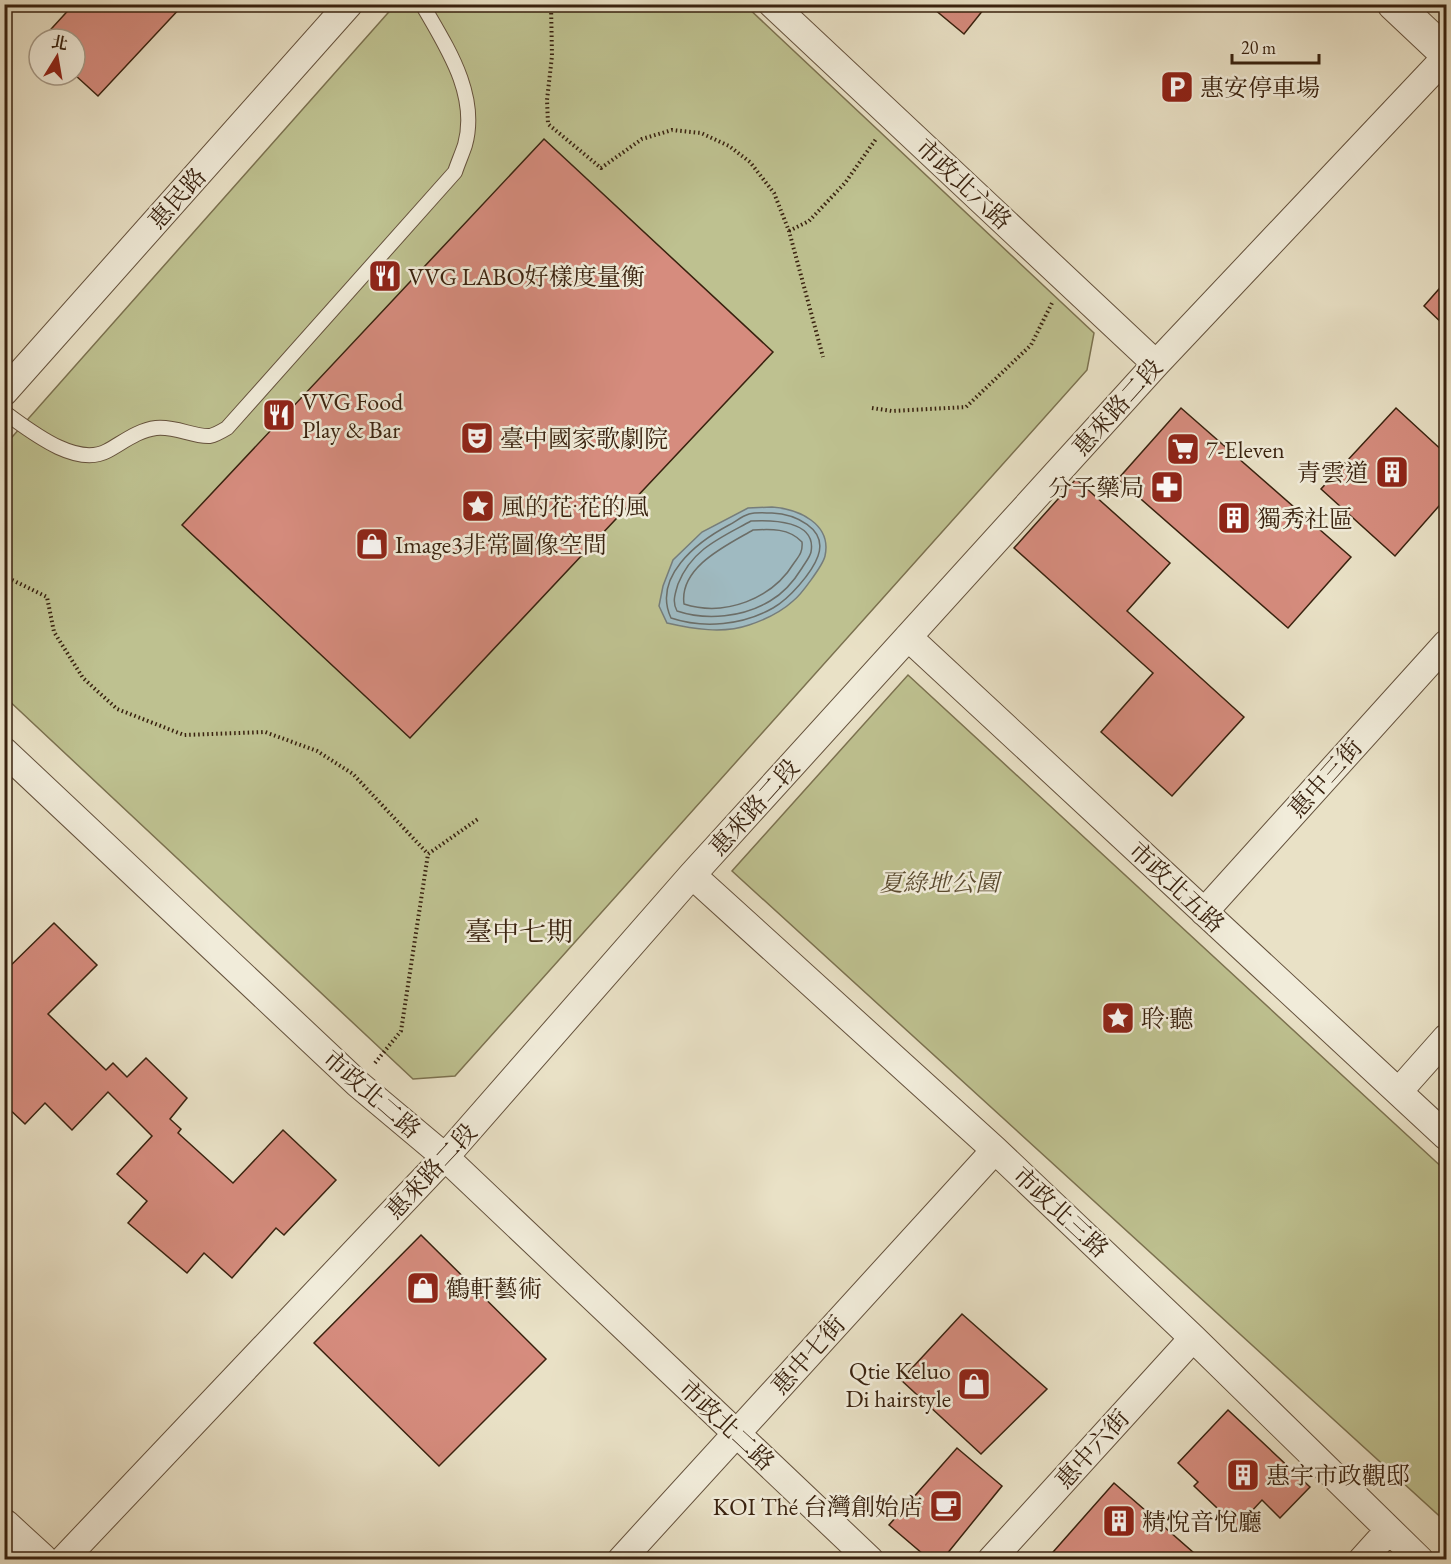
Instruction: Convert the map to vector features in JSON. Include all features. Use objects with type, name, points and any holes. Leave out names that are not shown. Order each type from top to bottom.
[{"type":"street","name":"惠民路","points":[[4,393],[349,4]]},
{"type":"street","name":"市政北六路","points":[[772,4],[1156,364]]},
{"type":"street","points":[[1394,4],[1446,55]]},
{"type":"street","name":"惠來路二段","points":[[63,1560],[445,1157],[692,874],[1156,364],[1446,55]]},
{"type":"street","name":"市政北五路","points":[[908,637],[1446,1136]]},
{"type":"street","name":"惠中三街","points":[[1204,912],[1446,644]]},
{"type":"street","name":"市政北二路","points":[[4,751],[358,1084],[445,1157],[870,1560]]},
{"type":"street","name":"市政北三路","points":[[692,874],[995,1150],[1193,1338],[1420,1560]]},
{"type":"street","points":[[1399,1091],[1446,1038]]},
{"type":"street","name":"惠中七街","points":[[621,1560],[995,1150]]},
{"type":"street","name":"惠中六街","points":[[991,1560],[1193,1338]]},
{"type":"street","points":[[4,1526],[40,1560]]},
{"type":"street","points":[[1362,1560],[1389,1530]]},
{"type":"lane","points":[[4,412],[45,441],[67,452],[84,454],[104,453],[154,428],[174,428],[212,436],[227,428],[455,171],[466,143],[468,111],[462,80],[449,51],[422,4]]},
{"type":"path","points":[[551,4],[552,56],[547,100],[548,124],[601,168],[642,138],[672,130],[701,133],[729,146],[750,162],[774,193],[789,231],[823,357]]},
{"type":"path","points":[[789,231],[809,221],[845,183],[892,117]]},
{"type":"path","points":[[872,408],[892,411],[966,408],[1031,345],[1065,279]]},
{"type":"path","points":[[4,576],[47,597],[54,632],[83,678],[117,709],[184,735],[265,732],[317,751],[353,774],[428,854]]},
{"type":"path","points":[[358,1084],[401,1031],[428,854],[478,819]]},
{"type":"green space","points":[[395,5],[745,5],[1094,333],[1087,370],[455,1076],[413,1079],[5,697],[5,445]]},
{"type":"green space","name":"夏綠地公園","points":[[908,675],[1446,1171],[1446,1522],[732,871]]},
{"type":"water","points":[[772,507],[793,511],[811,520],[823,535],[826,545],[823,560],[797,598],[772,615],[739,628],[708,630],[667,623],[659,606],[663,586],[673,560],[702,532],[748,508]]},
{"type":"building","points":[[74,4],[183,4],[98,96],[87,86],[87,27],[53,27]]},
{"type":"building","points":[[928,4],[988,4],[964,34]]},
{"type":"building","name":"臺中國家歌劇院","points":[[544,139],[773,352],[410,738],[182,525]]},
{"type":"building","points":[[1446,281],[1446,327],[1424,306]]},
{"type":"building","name":"獨秀社區","points":[[1181,408],[1351,557],[1288,628],[1118,479]]},
{"type":"building","name":"青雲道","points":[[1396,408],[1446,454],[1446,498],[1395,556],[1321,489]]},
{"type":"building","points":[[1076,479],[1170,563],[1127,611],[1244,717],[1172,796],[1101,732],[1153,673],[1014,548]]},
{"type":"building","points":[[54,923],[97,965],[48,1014],[106,1070],[113,1063],[127,1077],[146,1058],[187,1098],[170,1119],[181,1129],[178,1133],[233,1183],[283,1130],[336,1180],[284,1235],[276,1228],[232,1278],[204,1253],[187,1273],[128,1223],[147,1201],[117,1174],[152,1136],[108,1092],[72,1130],[45,1103],[25,1124],[4,1104],[4,972]]},
{"type":"building","points":[[421,1235],[546,1359],[439,1466],[314,1343]]},
{"type":"building","name":"Qtie Keluo Di hairstyle","points":[[962,1314],[1047,1389],[981,1454],[901,1380]]},
{"type":"building","name":"惠宇市政觀邸","points":[[1228,1410],[1310,1487],[1280,1518],[1262,1500],[1237,1527],[1194,1486],[1198,1482],[1178,1463]]},
{"type":"building","name":"KOI Thé 台灣創始店","points":[[957,1448],[1002,1486],[942,1560],[930,1560],[889,1525]]},
{"type":"building","name":"精悅音悅廳","points":[[1114,1483],[1202,1560],[1046,1560]]},
{"type":"place","name":"惠安停車場","points":[[1177,87]]},
{"type":"place","name":"VVG LABO好樣度量衡","points":[[385,276]]},
{"type":"place","name":"VVG Food Play & Bar","points":[[279,415]]},
{"type":"place","name":"臺中國家歌劇院","points":[[477,438]]},
{"type":"place","name":"7-Eleven","points":[[1183,449]]},
{"type":"place","name":"青雲道","points":[[1392,472]]},
{"type":"place","name":"分子藥局","points":[[1167,487]]},
{"type":"place","name":"風的花‧花的風","points":[[478,506]]},
{"type":"place","name":"獨秀社區","points":[[1234,518]]},
{"type":"place","name":"Image3非常圖像空間","points":[[372,544]]},
{"type":"place","name":"聆‧聽","points":[[1118,1018]]},
{"type":"place","name":"鶴軒藝術","points":[[423,1288]]},
{"type":"place","name":"Qtie Keluo Di hairstyle","points":[[974,1384]]},
{"type":"place","name":"惠宇市政觀邸","points":[[1243,1475]]},
{"type":"place","name":"KOI Thé 台灣創始店","points":[[946,1506]]},
{"type":"place","name":"精悅音悅廳","points":[[1119,1521]]},
{"type":"district","name":"臺中七期","points":[[519,931]]}]
